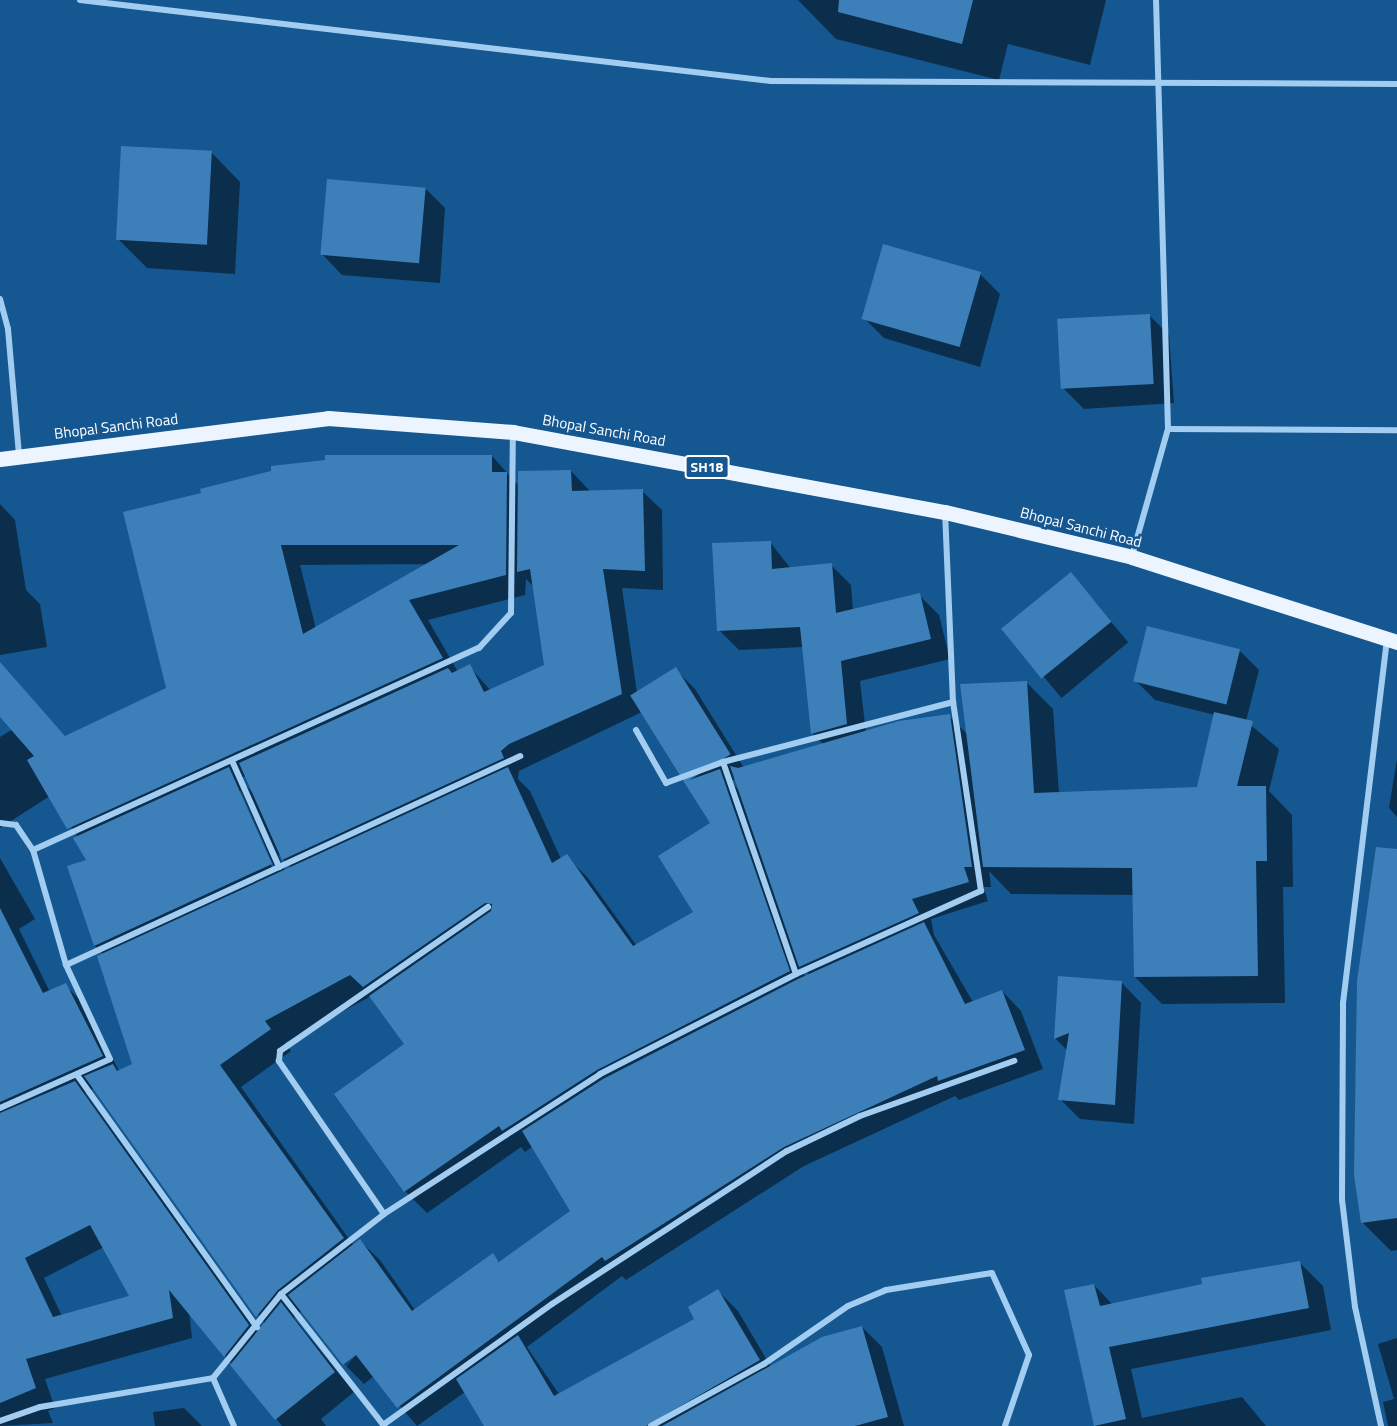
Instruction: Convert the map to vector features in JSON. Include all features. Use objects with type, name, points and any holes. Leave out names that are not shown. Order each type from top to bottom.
[{"type":"main road","name":"Bhopal Sanchi Road","points":[[0,459],[328,418],[513,432],[945,512],[1132,557],[1392,640]]},
{"type":"street","points":[[80,0],[124,2],[771,81],[1397,84]]},
{"type":"street","points":[[1132,557],[1168,429],[1156,0]]},
{"type":"street","points":[[0,299],[8,329],[20,457]]},
{"type":"street","points":[[0,330],[8,329]]},
{"type":"street","points":[[1168,429],[1397,430]]},
{"type":"street","points":[[33,850],[233,763],[479,648],[497,631],[511,613],[515,587],[513,432]]},
{"type":"street","points":[[0,1420],[40,1407],[213,1378],[257,1327],[281,1294],[384,1214],[600,1074],[796,974],[981,891],[953,702],[945,512]]},
{"type":"street","points":[[1381,1426],[1355,1307],[1342,1200],[1343,1003],[1392,640]]},
{"type":"street","points":[[636,730],[666,783],[723,762],[953,702]]},
{"type":"street","points":[[66,965],[520,756]]},
{"type":"street","points":[[723,762],[796,974]]},
{"type":"street","points":[[233,763],[279,867]]},
{"type":"street","points":[[0,823],[16,825],[33,850],[66,965],[110,1059],[0,1108]]},
{"type":"street","points":[[384,1214],[279,1060],[280,1052],[488,907]]},
{"type":"street","points":[[281,1294],[384,1425],[552,1304],[787,1151],[860,1116],[1014,1061]]},
{"type":"street","points":[[77,1075],[257,1327]]},
{"type":"street","points":[[651,1426],[764,1364],[848,1306],[886,1290],[992,1273],[1029,1356],[1005,1426]]},
{"type":"street","points":[[213,1378],[234,1426]]},
{"type":"building","points":[[839,0],[973,0],[962,44],[838,12]]},
{"type":"building","points":[[121,146],[212,151],[207,245],[116,240]]},
{"type":"building","points":[[327,179],[426,188],[419,263],[320,255]]},
{"type":"building","points":[[883,244],[981,272],[960,347],[862,319]]},
{"type":"building","points":[[1150,314],[1154,384],[1061,389],[1057,319]]},
{"type":"building","points":[[325,455],[492,455],[492,472],[507,472],[506,575],[409,600],[443,658],[67,829],[27,760],[34,756],[0,717],[0,662],[65,736],[166,688],[123,512],[201,493],[200,489],[271,471],[271,466],[325,460]],"holes":[[[281,545],[459,545],[303,634]]]},
{"type":"building","points":[[571,470],[572,491],[643,489],[645,571],[603,569],[622,694],[509,744],[501,751],[504,758],[282,860],[239,763],[448,668],[452,673],[470,664],[484,692],[544,665],[530,569],[517,572],[518,471]]},
{"type":"building","points":[[771,541],[772,569],[832,563],[836,613],[920,593],[931,639],[841,661],[847,724],[811,734],[800,627],[717,631],[712,543]]},
{"type":"building","points":[[1071,572],[1111,622],[1041,678],[1001,629]]},
{"type":"building","points":[[1147,626],[1240,649],[1226,705],[1133,681]]},
{"type":"building","points":[[676,667],[731,754],[685,783],[630,696]]},
{"type":"building","points":[[1027,681],[1034,793],[1197,787],[1214,712],[1253,721],[1237,786],[1266,786],[1267,861],[1256,861],[1258,976],[1134,977],[1132,868],[983,867],[960,684]]},
{"type":"building","points":[[950,714],[972,867],[964,867],[969,882],[912,899],[919,913],[799,967],[730,766],[738,768],[899,721]]},
{"type":"building","points":[[229,767],[272,864],[94,946],[67,866],[86,860],[73,838]]},
{"type":"building","points":[[508,767],[552,863],[567,854],[633,946],[693,912],[658,856],[710,823],[684,782],[720,769],[790,971],[597,1070],[502,1131],[499,1126],[404,1192],[334,1094],[404,1044],[369,996],[491,911],[492,904],[485,903],[363,987],[350,975],[265,1021],[271,1029],[220,1065],[344,1238],[278,1290],[256,1317],[84,1076],[113,1064],[117,1071],[132,1064],[97,956]]},
{"type":"building","points":[[1376,847],[1397,849],[1397,1218],[1361,1223],[1354,1175],[1357,981]]},
{"type":"building","points":[[0,908],[43,993],[66,983],[103,1056],[0,1102]]},
{"type":"building","points":[[924,922],[965,1004],[1002,990],[1025,1050],[938,1081],[937,1076],[784,1147],[605,1261],[602,1257],[397,1408],[356,1355],[343,1365],[288,1295],[360,1239],[412,1311],[493,1253],[499,1262],[570,1211],[522,1131],[603,1079],[798,979]]},
{"type":"building","points":[[1058,976],[1122,981],[1115,1105],[1058,1100],[1069,1033],[1054,1039]]},
{"type":"building","points":[[75,1081],[249,1325],[224,1357],[169,1290],[173,1318],[26,1359],[36,1388],[0,1403],[0,1113]],"holes":[[[90,1225],[129,1296],[53,1317],[25,1258]]]},
{"type":"building","points":[[1300,1261],[1309,1308],[1109,1347],[1126,1419],[1094,1426],[1064,1290],[1094,1284],[1100,1306],[1202,1284],[1201,1278]]},
{"type":"building","points":[[718,1289],[760,1360],[646,1426],[484,1426],[456,1379],[518,1335],[554,1396],[694,1319],[688,1307]]},
{"type":"building","points":[[281,1302],[335,1372],[275,1420],[230,1365]]},
{"type":"building","points":[[862,1326],[888,1417],[855,1426],[662,1426],[822,1337]]}]
